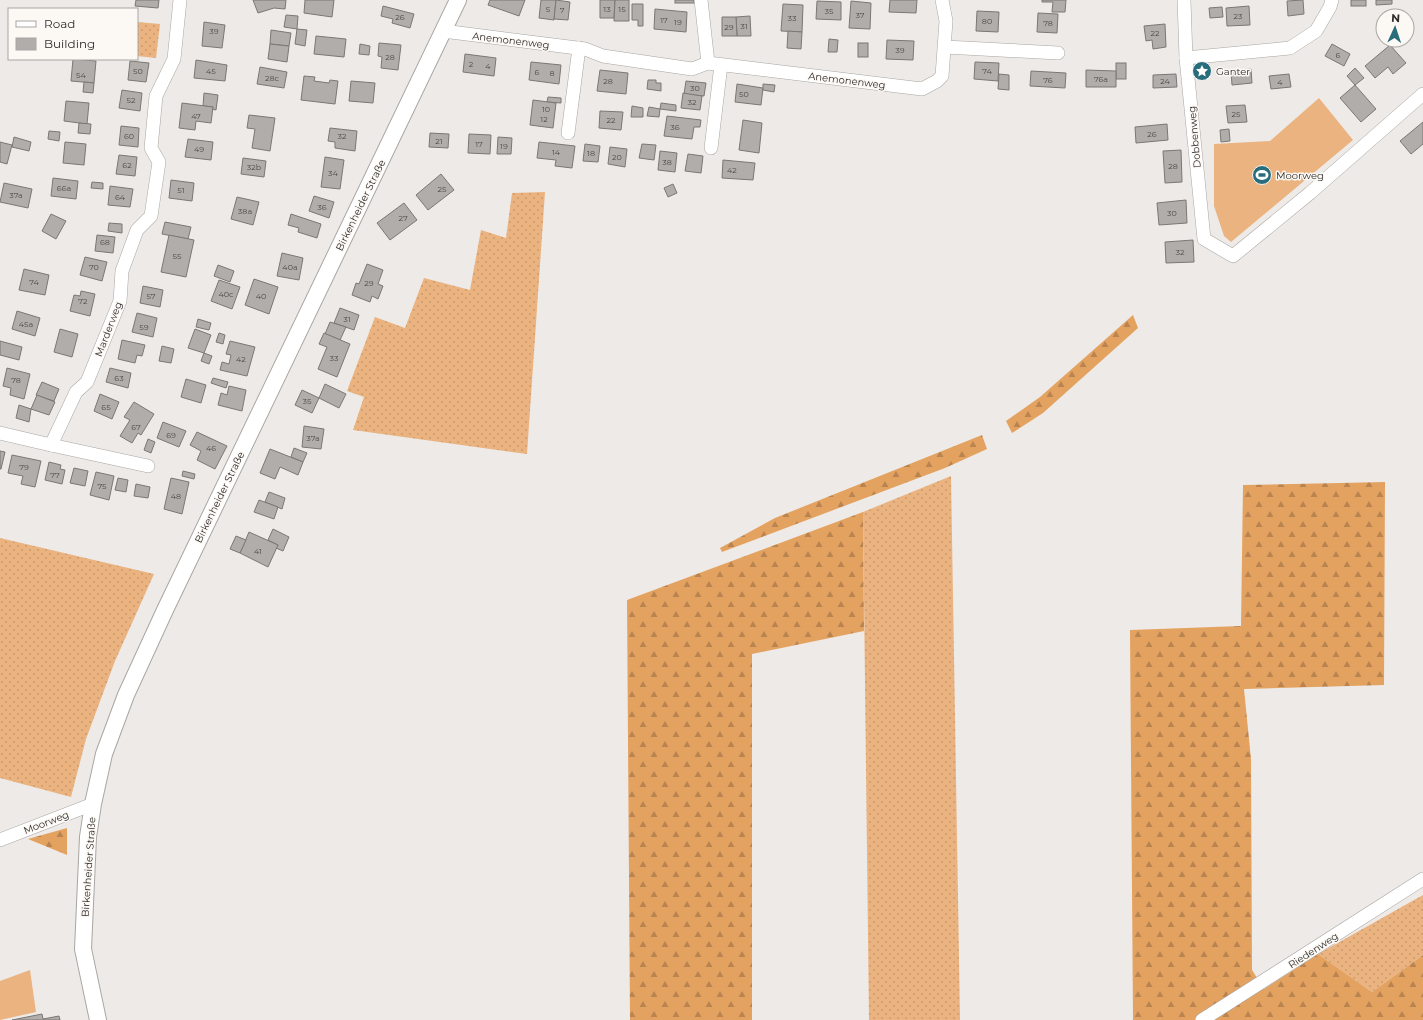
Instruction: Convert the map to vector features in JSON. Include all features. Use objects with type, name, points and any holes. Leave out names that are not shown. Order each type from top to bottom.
[{"type":"street","name":"Marderweg","points":[[51,445],[76,392],[88,382],[120,301],[122,271],[138,230],[151,216],[159,162],[151,148],[156,96],[174,59],[180,0]]},
{"type":"street","name":"Birkenheider Straße","points":[[98,1020],[83,949],[87,851],[93,804],[104,754],[126,695],[183,572],[458,0]]},
{"type":"street","points":[[701,0],[714,64],[712,148]]},
{"type":"street","name":"Anemonenweg","points":[[443,31],[579,48],[603,56],[692,69],[714,64],[922,88],[937,81],[942,76],[946,21],[942,0]]},
{"type":"street","name":"Dobbenweg","points":[[1184,0],[1186,58],[1204,238],[1233,256],[1310,193],[1421,97]]},
{"type":"street","points":[[1186,58],[1290,48],[1316,31],[1330,7],[1332,0]]},
{"type":"street","points":[[568,133],[579,48]]},
{"type":"street","points":[[945,48],[1058,53]]},
{"type":"street","points":[[0,433],[148,466]]},
{"type":"street","name":"Moorweg","points":[[0,840],[93,804]]},
{"type":"street","name":"Riedenweg","points":[[1202,1020],[1423,879]]},
{"type":"shaded area","points":[[138,22],[160,24],[156,58],[138,56]]},
{"type":"shaded area","name":"Moorweg","points":[[1319,98],[1353,140],[1231,242],[1224,236],[1214,206],[1214,144],[1270,141]]},
{"type":"shaded area","points":[[545,192],[527,454],[353,430],[364,397],[347,391],[375,317],[405,328],[424,278],[470,290],[481,230],[506,238],[512,193]]},
{"type":"shaded area","points":[[951,476],[960,1020],[869,1020],[863,512]]},
{"type":"shaded area","points":[[0,538],[154,574],[115,661],[86,739],[71,797],[0,778]]},
{"type":"shaded area","points":[[1423,895],[1423,955],[1372,992],[1318,954]]},
{"type":"shaded area","points":[[30,970],[36,1012],[0,1020],[0,981]]},
{"type":"green space","points":[[1133,315],[1138,328],[1043,413],[1012,433],[1006,421],[1040,397]]},
{"type":"green space","points":[[982,435],[987,449],[945,468],[722,552],[720,548],[775,518]]},
{"type":"green space","points":[[1385,482],[1384,685],[1244,689],[1251,759],[1252,970],[1264,989],[1318,954],[1372,992],[1423,955],[1423,1020],[1133,1020],[1130,630],[1241,626],[1243,485]]},
{"type":"green space","points":[[863,512],[864,631],[752,654],[752,1020],[630,1020],[627,600]]},
{"type":"green space","points":[[67,828],[67,855],[28,839]]},
{"type":"building","points":[[136,0],[159,0],[158,8],[135,6]]},
{"type":"building","points":[[253,0],[286,0],[285,9],[274,8],[258,13]]},
{"type":"building","points":[[305,0],[334,0],[332,17],[304,13]]},
{"type":"building","points":[[490,0],[525,0],[519,16],[488,5]]},
{"type":"building","points":[[541,0],[556,0],[554,20],[539,18]]},
{"type":"building","points":[[556,0],[570,2],[568,20],[554,19]]},
{"type":"building","points":[[600,0],[615,0],[614,18],[600,18]]},
{"type":"building","points":[[615,0],[629,0],[629,21],[614,21]]},
{"type":"building","points":[[675,0],[694,0],[694,3],[675,3]]},
{"type":"building","points":[[890,0],[917,0],[916,13],[889,12]]},
{"type":"building","points":[[1042,0],[1066,0],[1065,12],[1052,12],[1053,2],[1042,2]]},
{"type":"building","points":[[1303,0],[1304,14],[1288,16],[1287,1]]},
{"type":"building","points":[[1351,0],[1366,0],[1366,6],[1351,6]]},
{"type":"building","points":[[1376,0],[1392,0],[1392,4],[1376,5]]},
{"type":"building","points":[[817,1],[841,2],[841,20],[816,19]]},
{"type":"building","points":[[851,1],[871,3],[870,29],[849,28]]},
{"type":"building","points":[[632,4],[643,4],[643,26],[638,26],[638,20],[632,20]]},
{"type":"building","points":[[783,4],[803,5],[802,32],[781,31]]},
{"type":"building","points":[[383,6],[414,14],[410,28],[392,23],[393,19],[381,16]]},
{"type":"building","points":[[1249,6],[1250,25],[1227,26],[1226,8]]},
{"type":"building","points":[[1222,7],[1223,17],[1210,18],[1209,8]]},
{"type":"building","points":[[655,9],[687,12],[686,32],[654,29]]},
{"type":"building","points":[[977,11],[999,12],[998,32],[976,31]]},
{"type":"building","points":[[1038,13],[1058,14],[1057,33],[1037,32]]},
{"type":"building","points":[[286,15],[298,16],[297,29],[284,27]]},
{"type":"building","points":[[750,16],[751,36],[737,36],[736,17]]},
{"type":"building","points":[[722,17],[736,17],[737,36],[722,36]]},
{"type":"building","points":[[204,22],[225,25],[222,48],[202,46]]},
{"type":"building","points":[[1165,24],[1166,47],[1153,49],[1152,40],[1146,41],[1144,26]]},
{"type":"building","points":[[297,29],[307,30],[305,46],[295,44]]},
{"type":"building","points":[[271,30],[291,33],[289,46],[270,44]]},
{"type":"building","points":[[788,31],[802,32],[801,49],[787,48]]},
{"type":"building","points":[[316,36],[346,39],[344,57],[314,54]]},
{"type":"building","points":[[829,39],[838,40],[837,52],[828,52]]},
{"type":"building","points":[[887,40],[914,41],[913,60],[886,59]]},
{"type":"building","points":[[379,43],[401,45],[398,70],[381,68],[382,57],[378,56]]},
{"type":"building","points":[[858,43],[868,43],[868,57],[858,57]]},
{"type":"building","points":[[270,44],[289,46],[287,62],[268,59]]},
{"type":"building","points":[[360,44],[370,46],[369,55],[359,54]]},
{"type":"building","points":[[1332,44],[1350,54],[1344,66],[1325,56]]},
{"type":"building","points":[[1386,48],[1393,48],[1406,63],[1393,74],[1388,67],[1375,78],[1365,66]]},
{"type":"building","points":[[465,54],[496,58],[494,76],[463,72]]},
{"type":"building","points":[[73,60],[96,61],[94,83],[71,81]]},
{"type":"building","points":[[196,60],[227,65],[225,81],[194,78]]},
{"type":"building","points":[[130,61],[149,63],[146,82],[128,80]]},
{"type":"building","points":[[531,62],[561,65],[559,84],[529,80]]},
{"type":"building","points":[[975,62],[999,63],[998,81],[974,79]]},
{"type":"building","points":[[1116,63],[1126,63],[1126,79],[1116,79]]},
{"type":"building","points":[[260,67],[287,72],[284,88],[257,84]]},
{"type":"building","points":[[1355,68],[1364,78],[1355,85],[1347,76]]},
{"type":"building","points":[[1251,69],[1252,83],[1232,85],[1231,71]]},
{"type":"building","points":[[600,70],[628,73],[626,94],[597,91]]},
{"type":"building","points":[[1086,70],[1116,71],[1116,87],[1086,87]]},
{"type":"building","points":[[1031,71],[1066,73],[1065,88],[1030,86]]},
{"type":"building","points":[[999,74],[1009,75],[1009,90],[998,89]]},
{"type":"building","points":[[1176,74],[1177,87],[1153,88],[1153,75]]},
{"type":"building","points":[[1289,74],[1291,87],[1271,89],[1269,76]]},
{"type":"building","points":[[304,76],[315,77],[314,81],[329,83],[330,80],[338,81],[335,104],[301,100]]},
{"type":"building","points":[[648,80],[656,80],[656,83],[661,83],[661,91],[647,89]]},
{"type":"building","points":[[351,81],[375,83],[373,103],[349,101]]},
{"type":"building","points":[[686,81],[706,83],[704,96],[684,94]]},
{"type":"building","points":[[84,82],[94,83],[93,93],[83,92]]},
{"type":"building","points":[[737,84],[763,88],[761,105],[735,102]]},
{"type":"building","points":[[763,84],[775,85],[774,92],[763,90]]},
{"type":"building","points":[[1355,85],[1376,109],[1361,122],[1340,98]]},
{"type":"building","points":[[122,90],[142,93],[140,111],[119,108]]},
{"type":"building","points":[[204,93],[218,95],[216,110],[212,109],[213,107],[203,106]]},
{"type":"building","points":[[683,93],[702,96],[700,110],[681,108]]},
{"type":"building","points":[[548,97],[561,98],[561,103],[547,102]]},
{"type":"building","points":[[533,100],[556,103],[553,128],[530,125]]},
{"type":"building","points":[[66,101],[89,103],[87,124],[64,121]]},
{"type":"building","points":[[182,103],[213,107],[211,123],[196,121],[195,130],[179,128]]},
{"type":"building","points":[[661,103],[676,105],[676,111],[660,109]]},
{"type":"building","points":[[1245,105],[1247,122],[1228,123],[1226,106]]},
{"type":"building","points":[[632,106],[643,108],[643,117],[631,117]]},
{"type":"building","points":[[649,107],[660,109],[659,117],[647,116]]},
{"type":"building","points":[[600,111],[623,112],[621,130],[599,128]]},
{"type":"building","points":[[249,115],[275,118],[270,151],[252,148],[255,129],[247,128]]},
{"type":"building","points":[[667,116],[701,120],[700,127],[694,127],[692,139],[664,136]]},
{"type":"building","points":[[743,120],[762,123],[759,153],[739,150]]},
{"type":"building","points":[[1423,122],[1423,144],[1411,154],[1400,141]]},
{"type":"building","points":[[79,123],[91,124],[90,134],[78,133]]},
{"type":"building","points":[[1167,124],[1168,140],[1136,143],[1135,127]]},
{"type":"building","points":[[121,126],[139,128],[138,147],[119,145]]},
{"type":"building","points":[[330,128],[357,131],[355,151],[335,148],[335,142],[328,141]]},
{"type":"building","points":[[1229,129],[1230,141],[1221,142],[1220,130]]},
{"type":"building","points":[[49,131],[60,132],[59,141],[48,139]]},
{"type":"building","points":[[430,133],[449,134],[448,148],[429,147]]},
{"type":"building","points":[[469,134],[491,135],[490,154],[468,153]]},
{"type":"building","points":[[14,137],[31,142],[29,151],[12,147]]},
{"type":"building","points":[[498,137],[512,138],[511,154],[497,154]]},
{"type":"building","points":[[188,139],[213,142],[211,160],[185,157]]},
{"type":"building","points":[[0,142],[12,145],[7,164],[0,162]]},
{"type":"building","points":[[65,142],[86,144],[84,165],[63,163]]},
{"type":"building","points":[[539,142],[575,146],[572,168],[555,166],[556,160],[537,158]]},
{"type":"building","points":[[585,144],[600,146],[598,162],[583,161]]},
{"type":"building","points":[[642,144],[656,145],[654,160],[639,158]]},
{"type":"building","points":[[610,147],[627,149],[625,167],[608,164]]},
{"type":"building","points":[[1181,150],[1182,182],[1165,183],[1163,151]]},
{"type":"building","points":[[660,151],[677,153],[675,172],[658,170]]},
{"type":"building","points":[[688,154],[703,156],[701,173],[685,171]]},
{"type":"building","points":[[119,155],[137,157],[135,176],[116,174]]},
{"type":"building","points":[[325,157],[344,160],[340,189],[321,187]]},
{"type":"building","points":[[243,158],[266,161],[264,177],[241,174]]},
{"type":"building","points":[[723,160],[755,163],[753,180],[722,178]]},
{"type":"building","points":[[441,174],[454,190],[428,210],[416,195]]},
{"type":"building","points":[[53,178],[78,181],[76,199],[51,196]]},
{"type":"building","points":[[171,180],[194,183],[192,201],[169,198]]},
{"type":"building","points":[[92,182],[103,183],[103,189],[91,188]]},
{"type":"building","points":[[4,183],[32,189],[28,208],[0,202]]},
{"type":"building","points":[[673,184],[677,193],[668,197],[664,188]]},
{"type":"building","points":[[110,186],[133,189],[130,207],[108,205]]},
{"type":"building","points":[[314,196],[334,202],[329,218],[309,211]]},
{"type":"building","points":[[237,197],[259,202],[253,225],[231,219]]},
{"type":"building","points":[[1186,200],[1187,223],[1159,225],[1157,203]]},
{"type":"building","points":[[404,203],[417,220],[390,240],[377,223]]},
{"type":"building","points":[[51,214],[66,221],[56,239],[42,231]]},
{"type":"building","points":[[291,214],[321,224],[317,238],[298,232],[299,228],[288,225]]},
{"type":"building","points":[[165,222],[191,227],[188,239],[162,234]]},
{"type":"building","points":[[109,223],[122,224],[122,233],[108,231]]},
{"type":"building","points":[[97,235],[115,237],[113,253],[95,251]]},
{"type":"building","points":[[169,235],[194,240],[186,277],[161,272]]},
{"type":"building","points":[[1193,240],[1194,262],[1166,263],[1165,242]]},
{"type":"building","points":[[282,253],[303,258],[299,280],[277,276]]},
{"type":"building","points":[[85,257],[107,262],[102,281],[80,275]]},
{"type":"building","points":[[367,264],[383,270],[378,284],[383,286],[378,299],[372,296],[370,302],[352,295],[356,283],[359,284]]},
{"type":"building","points":[[218,265],[234,271],[230,282],[214,276]]},
{"type":"building","points":[[24,269],[49,275],[45,295],[19,290]]},
{"type":"building","points":[[254,279],[278,287],[269,314],[245,305]]},
{"type":"building","points":[[219,280],[240,287],[232,309],[211,301]]},
{"type":"building","points":[[143,286],[163,290],[160,307],[140,303]]},
{"type":"building","points":[[81,291],[95,294],[90,316],[70,311],[74,295],[80,296]]},
{"type":"building","points":[[340,308],[359,315],[354,330],[334,323]]},
{"type":"building","points":[[17,311],[40,318],[35,336],[12,329]]},
{"type":"building","points":[[137,313],[157,318],[153,337],[132,332]]},
{"type":"building","points":[[198,319],[211,323],[209,330],[196,327]]},
{"type":"building","points":[[330,322],[346,327],[340,340],[325,334]]},
{"type":"building","points":[[60,329],[78,334],[72,357],[54,352]]},
{"type":"building","points":[[195,329],[211,335],[204,353],[188,348]]},
{"type":"building","points":[[219,333],[225,335],[223,344],[216,342]]},
{"type":"building","points":[[324,333],[350,344],[337,377],[318,369],[327,347],[319,344]]},
{"type":"building","points":[[122,340],[145,345],[142,356],[137,355],[135,363],[118,359]]},
{"type":"building","points":[[0,341],[22,347],[19,360],[0,355]]},
{"type":"building","points":[[230,341],[255,347],[247,376],[220,370],[222,362],[229,364],[231,355],[226,354]]},
{"type":"building","points":[[162,346],[174,349],[171,363],[159,361]]},
{"type":"building","points":[[204,353],[212,356],[209,364],[201,361]]},
{"type":"building","points":[[7,368],[30,374],[24,399],[10,395],[11,388],[3,386]]},
{"type":"building","points":[[110,368],[131,373],[128,388],[106,382]]},
{"type":"building","points":[[213,378],[228,382],[226,388],[211,383]]},
{"type":"building","points":[[186,379],[206,385],[201,403],[181,397]]},
{"type":"building","points":[[42,382],[59,389],[54,401],[36,395]]},
{"type":"building","points":[[325,384],[346,394],[339,408],[319,398]]},
{"type":"building","points":[[229,386],[246,390],[242,411],[218,405],[221,393],[227,395]]},
{"type":"building","points":[[302,390],[319,398],[312,413],[295,405]]},
{"type":"building","points":[[100,394],[119,402],[112,419],[94,411]]},
{"type":"building","points":[[37,395],[55,402],[49,415],[31,409]]},
{"type":"building","points":[[134,402],[154,414],[141,435],[138,433],[132,443],[120,436],[130,420],[124,417]]},
{"type":"building","points":[[19,405],[31,409],[29,422],[16,418]]},
{"type":"building","points":[[163,422],[186,431],[179,447],[157,438]]},
{"type":"building","points":[[304,426],[324,429],[321,449],[302,447]]},
{"type":"building","points":[[197,432],[227,446],[215,469],[197,460],[201,451],[190,445]]},
{"type":"building","points":[[148,439],[155,442],[151,453],[144,450]]},
{"type":"building","points":[[294,448],[307,453],[303,462],[291,457]]},
{"type":"building","points":[[270,449],[303,462],[298,475],[280,467],[275,479],[260,473]]},
{"type":"building","points":[[0,451],[5,452],[1,469],[0,469]]},
{"type":"building","points":[[12,455],[41,461],[35,487],[21,484],[23,476],[8,473]]},
{"type":"building","points":[[49,462],[61,465],[60,469],[65,470],[62,484],[45,480]]},
{"type":"building","points":[[74,468],[88,471],[85,486],[70,483]]},
{"type":"building","points":[[183,471],[195,474],[194,479],[182,476]]},
{"type":"building","points":[[96,472],[114,476],[109,500],[90,495]]},
{"type":"building","points":[[118,478],[128,480],[126,492],[115,490]]},
{"type":"building","points":[[171,478],[189,482],[182,514],[164,509]]},
{"type":"building","points":[[136,484],[150,487],[148,498],[134,496]]},
{"type":"building","points":[[269,492],[285,498],[282,509],[265,502]]},
{"type":"building","points":[[259,500],[278,507],[274,519],[254,512]]},
{"type":"building","points":[[273,529],[289,537],[283,551],[276,548],[278,545],[268,540]]},
{"type":"building","points":[[249,532],[278,545],[268,567],[240,553]]},
{"type":"building","points":[[236,536],[246,540],[240,553],[230,549]]},
{"type":"building","points":[[42,1014],[43,1019],[59,1016],[60,1020],[12,1020]]},
{"type":"place","name":"Ganter","points":[[1202,71]]},
{"type":"place","name":"Moorweg","points":[[1262,175]]}]
